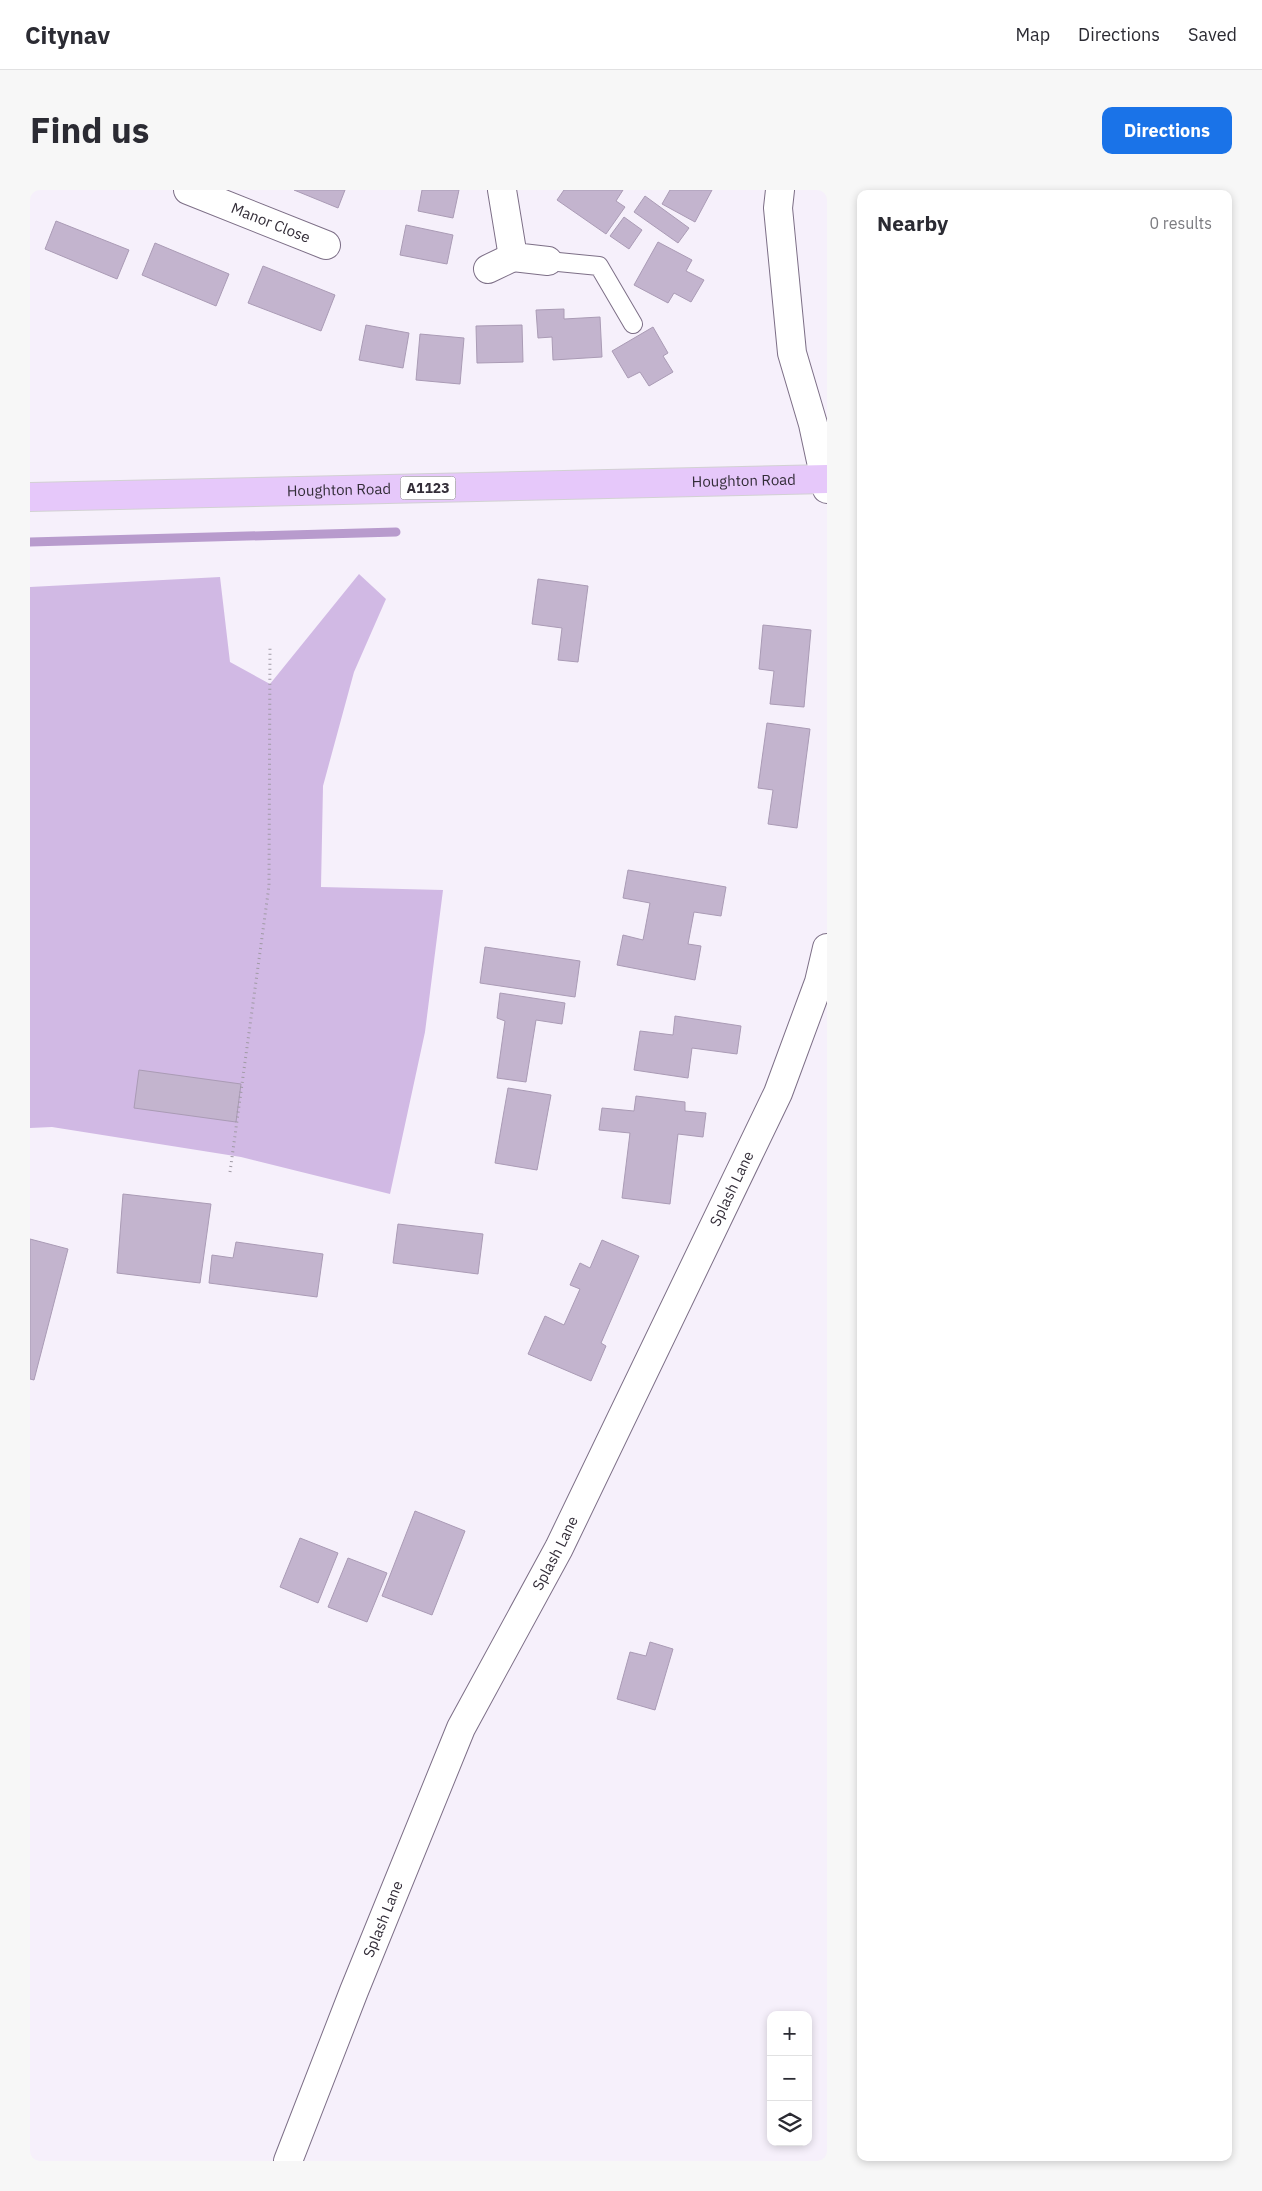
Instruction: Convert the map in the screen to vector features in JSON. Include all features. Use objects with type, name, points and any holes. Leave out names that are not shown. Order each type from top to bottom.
[{"type":"main road","name":"Houghton Road","points":[[30,498],[826,482]]},
{"type":"street","name":"Manor Close","points":[[188,190],[326,245]]},
{"type":"street","points":[[502,190],[513,257]]},
{"type":"street","points":[[780,190],[778,208],[792,353],[813,424],[826,482]]},
{"type":"street","points":[[488,269],[513,257],[548,261]]},
{"type":"street","name":"Splash Lane","points":[[288,2161],[354,1991],[461,1728],[559,1548],[650,1358],[707,1245],[778,1093],[819,982],[827,948]]},
{"type":"lane","points":[[548,261],[599,266],[633,324]]},
{"type":"path","points":[[230,1172],[269,886],[270,645]]},
{"type":"shaded area","points":[[359,574],[386,599],[354,672],[323,786],[321,887],[443,890],[425,1032],[390,1194],[241,1157],[52,1127],[30,1128],[30,587],[220,577],[230,662],[270,684]]},
{"type":"building","points":[[294,190],[345,190],[338,208]]},
{"type":"building","points":[[422,190],[459,190],[453,218],[418,211]]},
{"type":"building","points":[[564,190],[623,190],[616,201],[625,207],[606,234],[557,200]]},
{"type":"building","points":[[670,190],[712,190],[695,222],[662,204]]},
{"type":"building","points":[[645,196],[689,228],[678,243],[634,212]]},
{"type":"building","points":[[624,217],[642,230],[629,249],[610,236]]},
{"type":"building","points":[[56,221],[129,250],[117,279],[45,249]]},
{"type":"building","points":[[406,225],[453,235],[447,264],[400,255]]},
{"type":"building","points":[[658,242],[692,260],[686,271],[704,280],[691,302],[674,293],[668,303],[634,285]]},
{"type":"building","points":[[155,243],[229,274],[216,306],[142,275]]},
{"type":"building","points":[[263,266],[335,295],[321,331],[248,303]]},
{"type":"building","points":[[564,309],[564,319],[600,317],[602,357],[553,360],[552,337],[538,338],[536,310]]},
{"type":"building","points":[[366,325],[409,333],[403,368],[359,360]]},
{"type":"building","points":[[522,325],[523,362],[477,363],[476,326]]},
{"type":"building","points":[[653,327],[668,353],[663,356],[673,372],[649,386],[640,372],[628,378],[612,351]]},
{"type":"building","points":[[420,334],[464,338],[460,384],[416,380]]},
{"type":"building","points":[[538,579],[588,586],[578,662],[558,660],[562,628],[532,624]]},
{"type":"building","points":[[763,625],[811,630],[804,707],[770,704],[774,671],[759,669]]},
{"type":"building","points":[[767,723],[810,729],[797,828],[768,824],[773,790],[758,788]]},
{"type":"building","points":[[628,870],[726,887],[721,916],[694,912],[688,944],[701,946],[695,980],[617,965],[623,935],[643,940],[650,903],[623,898]]},
{"type":"building","points":[[485,947],[580,961],[575,997],[480,983]]},
{"type":"building","points":[[500,993],[565,1003],[562,1024],[536,1020],[526,1082],[497,1078],[505,1021],[497,1018]]},
{"type":"building","points":[[675,1016],[741,1026],[737,1054],[692,1048],[688,1078],[634,1070],[640,1031],[673,1035]]},
{"type":"building","points":[[139,1070],[241,1084],[236,1122],[134,1108]]},
{"type":"building","points":[[508,1088],[551,1095],[537,1170],[495,1163]]},
{"type":"building","points":[[636,1096],[685,1102],[685,1111],[706,1113],[703,1137],[678,1134],[670,1204],[622,1198],[630,1133],[599,1130],[602,1108],[634,1111]]},
{"type":"building","points":[[123,1194],[211,1204],[200,1283],[117,1273]]},
{"type":"building","points":[[398,1224],[483,1234],[478,1274],[393,1263]]},
{"type":"building","points":[[30,1239],[68,1249],[34,1380],[30,1379]]},
{"type":"building","points":[[602,1240],[639,1256],[601,1343],[606,1346],[591,1381],[528,1354],[545,1316],[564,1325],[580,1289],[570,1285],[580,1263],[590,1268]]},
{"type":"building","points":[[236,1242],[323,1254],[317,1297],[209,1283],[212,1255],[233,1258]]},
{"type":"building","points":[[415,1511],[465,1531],[432,1615],[382,1596]]},
{"type":"building","points":[[300,1538],[338,1553],[318,1603],[280,1587]]},
{"type":"building","points":[[348,1558],[387,1573],[367,1622],[328,1607]]},
{"type":"building","points":[[650,1642],[673,1649],[655,1710],[617,1699],[630,1652],[646,1656]]},
{"type":"waterway","points":[[30,542],[396,532]]}]
